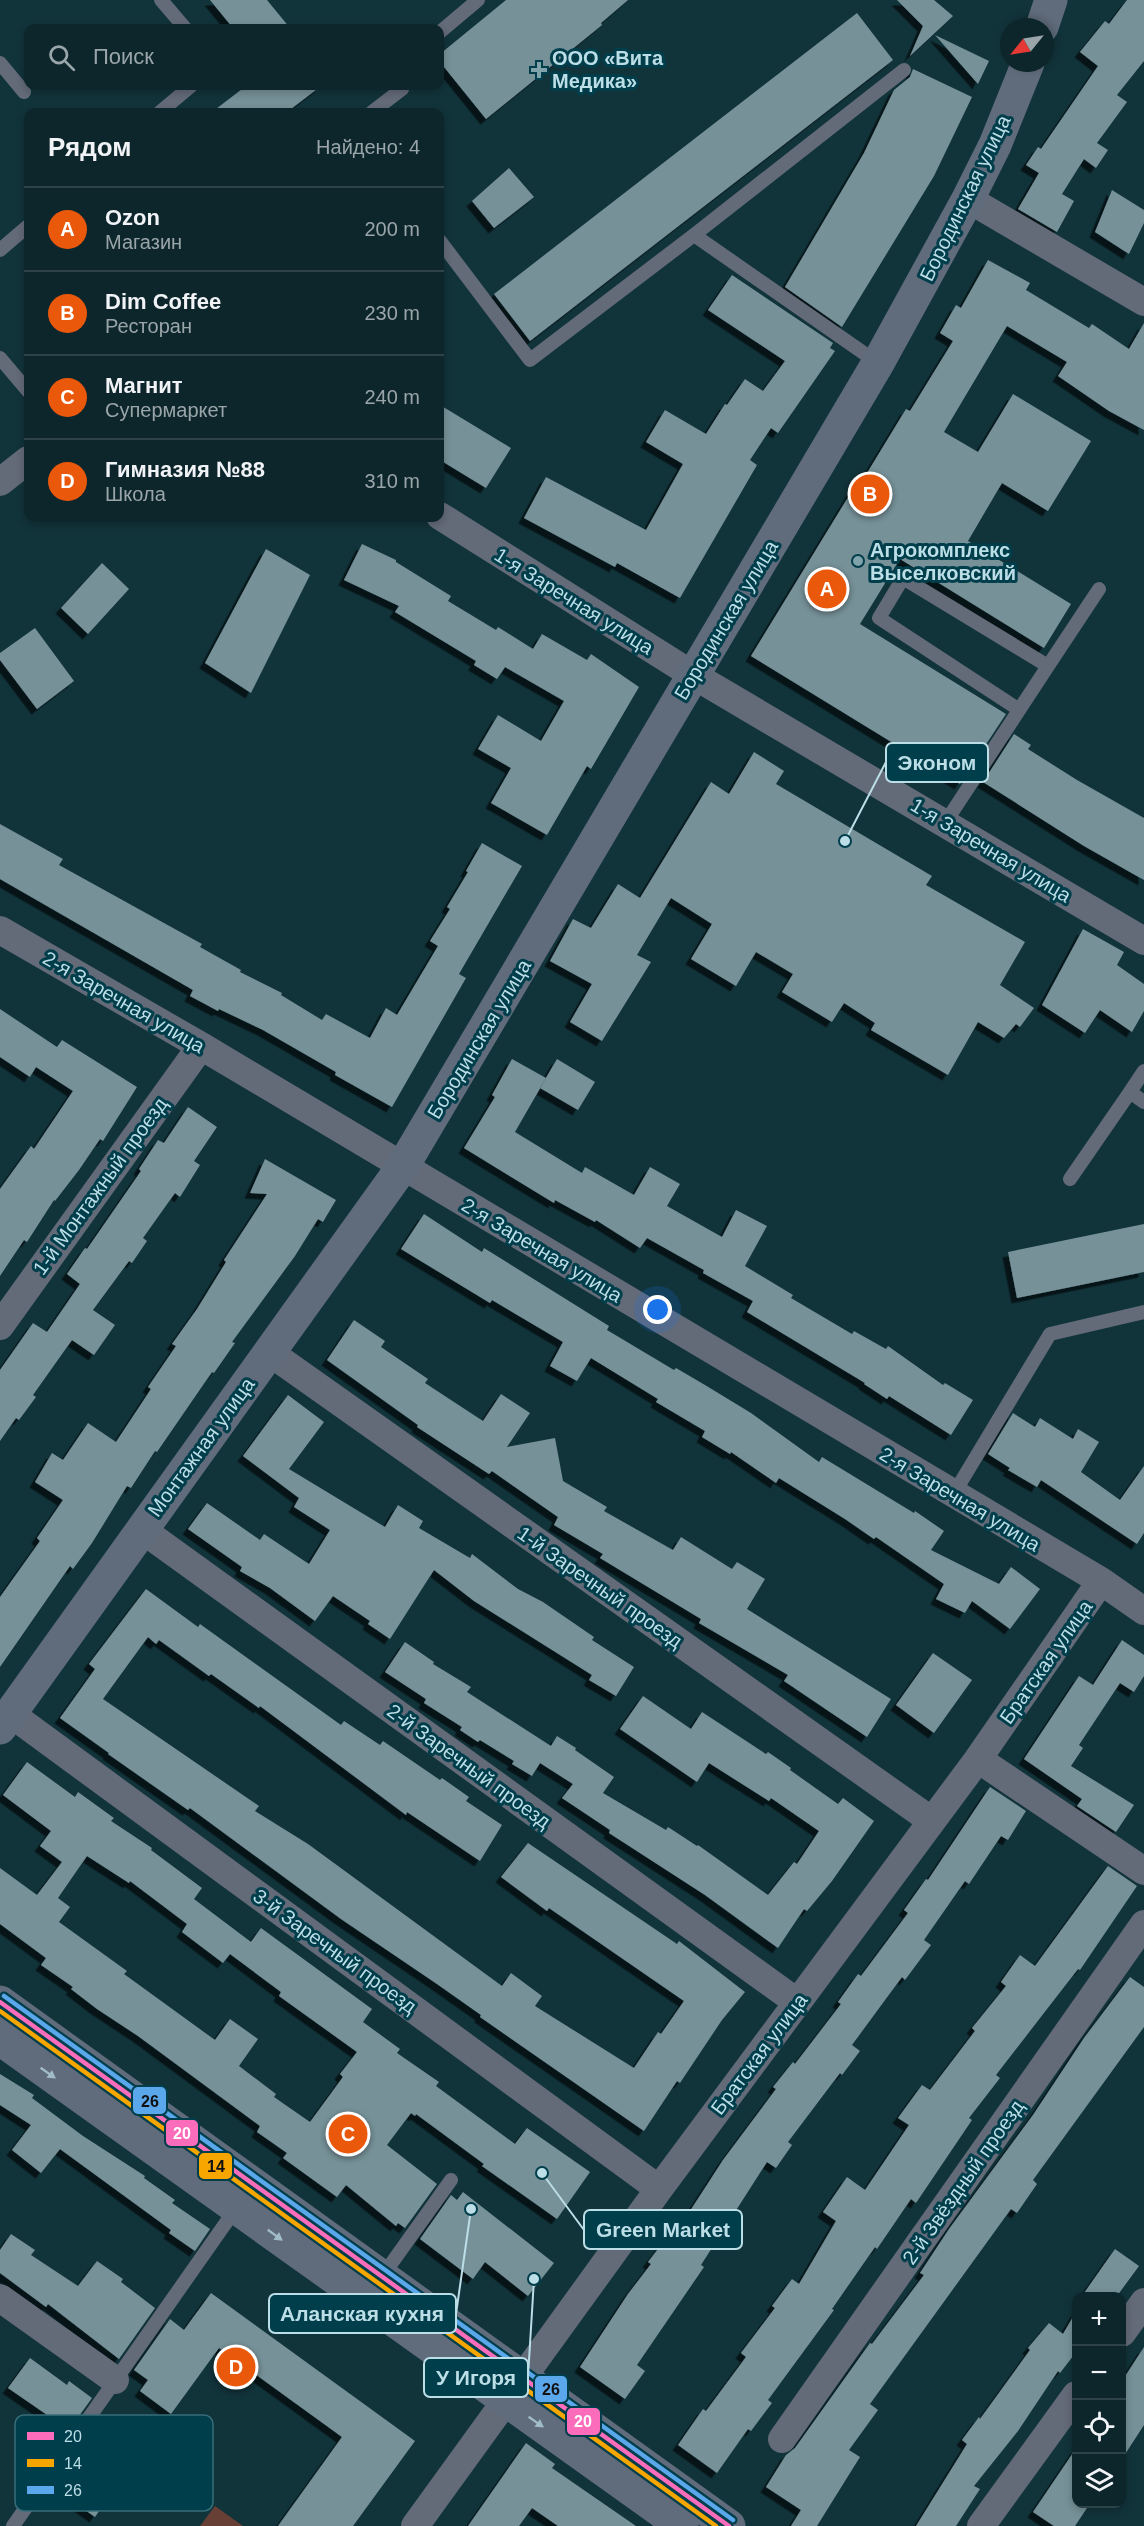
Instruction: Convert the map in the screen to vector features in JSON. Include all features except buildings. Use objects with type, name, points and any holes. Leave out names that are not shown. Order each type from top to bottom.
[{"type":"main road","points":[[1045,18],[1051,0]]},
{"type":"main road","name":"Бородинская улица","points":[[403,1166],[878,363],[968,199],[994,145],[1024,72]]},
{"type":"main road","name":"Монтажная улица","points":[[5,1721],[403,1166]]},
{"type":"main road","points":[[0,2002],[381,2278],[682,2526]]},
{"type":"main road","points":[[0,2039],[237,2207],[515,2390],[729,2526]]},
{"type":"street","points":[[968,199],[1144,302]]},
{"type":"street","points":[[0,482],[24,463]]},
{"type":"street","name":"1-я Заречная улица","points":[[444,519],[693,675],[1144,941]]},
{"type":"street","name":"2-я Заречная улица","points":[[2,934],[201,1046],[1101,1581],[1144,1611]]},
{"type":"street","name":"1-й Монтажный проезд","points":[[0,1326],[201,1046]]},
{"type":"street","name":"1-й Заречный проезд","points":[[269,1352],[932,1821]]},
{"type":"street","name":"2-й Заречный проезд","points":[[141,1529],[797,2002]]},
{"type":"street","name":"Братская улица","points":[[415,2526],[659,2189],[978,1759],[1101,1581]]},
{"type":"street","name":"3-й Заречный проезд","points":[[5,1721],[659,2189]]},
{"type":"street","points":[[978,1759],[1144,1871]]},
{"type":"street","name":"2-й Звёздный проезд","points":[[782,2439],[1144,1924]]},
{"type":"street","points":[[0,2298],[115,2380]]},
{"type":"street","points":[[1126,2327],[1144,2302]]},
{"type":"street","points":[[981,2526],[1073,2400]]},
{"type":"lane","points":[[161,0],[182,24]]},
{"type":"lane","points":[[444,29],[478,0]]},
{"type":"lane","points":[[0,63],[24,92]]},
{"type":"lane","points":[[444,246],[530,360],[904,70]]},
{"type":"lane","points":[[165,108],[186,90]]},
{"type":"lane","points":[[377,108],[401,90]]},
{"type":"lane","points":[[0,250],[24,229]]},
{"type":"lane","points":[[694,235],[878,363]]},
{"type":"lane","points":[[0,358],[24,386]]},
{"type":"lane","points":[[1018,709],[879,618],[903,578],[1048,666]]},
{"type":"lane","points":[[945,823],[1099,589]]},
{"type":"lane","points":[[1070,1179],[1144,1071]]},
{"type":"lane","points":[[1130,1092],[1144,1102]]},
{"type":"lane","points":[[953,1495],[1050,1334],[1144,1314]]},
{"type":"lane","points":[[381,2278],[451,2180]]},
{"type":"lane","points":[[91,2415],[237,2207]]},
{"type":"lane","points":[[13,2526],[23,2511]]},
{"type":"shaded area","points":[[215,2506],[243,2526],[200,2526]]},
{"type":"transit line","name":"26","points":[[4,1996],[733,2520]]},
{"type":"transit line","name":"20","points":[[0,2002],[729,2526]]},
{"type":"transit line","name":"14","points":[[0,2011],[716,2526]]},
{"type":"place","name":"ООО «Вита Медика»","points":[[539,70]]},
{"type":"place","name":"Dim Coffee","points":[[870,494]]},
{"type":"place","name":"Агрокомплекс Выселковский","points":[[858,561]]},
{"type":"place","name":"Ozon","points":[[827,589]]},
{"type":"place","name":"Эконом","points":[[845,841]]},
{"type":"place","name":"Магнит","points":[[348,2134]]},
{"type":"place","name":"Green Market","points":[[542,2173]]},
{"type":"place","name":"Аланская кухня","points":[[471,2209]]},
{"type":"place","name":"У Игоря","points":[[534,2279]]},
{"type":"place","name":"Гимназия №88","points":[[236,2367]]}]
